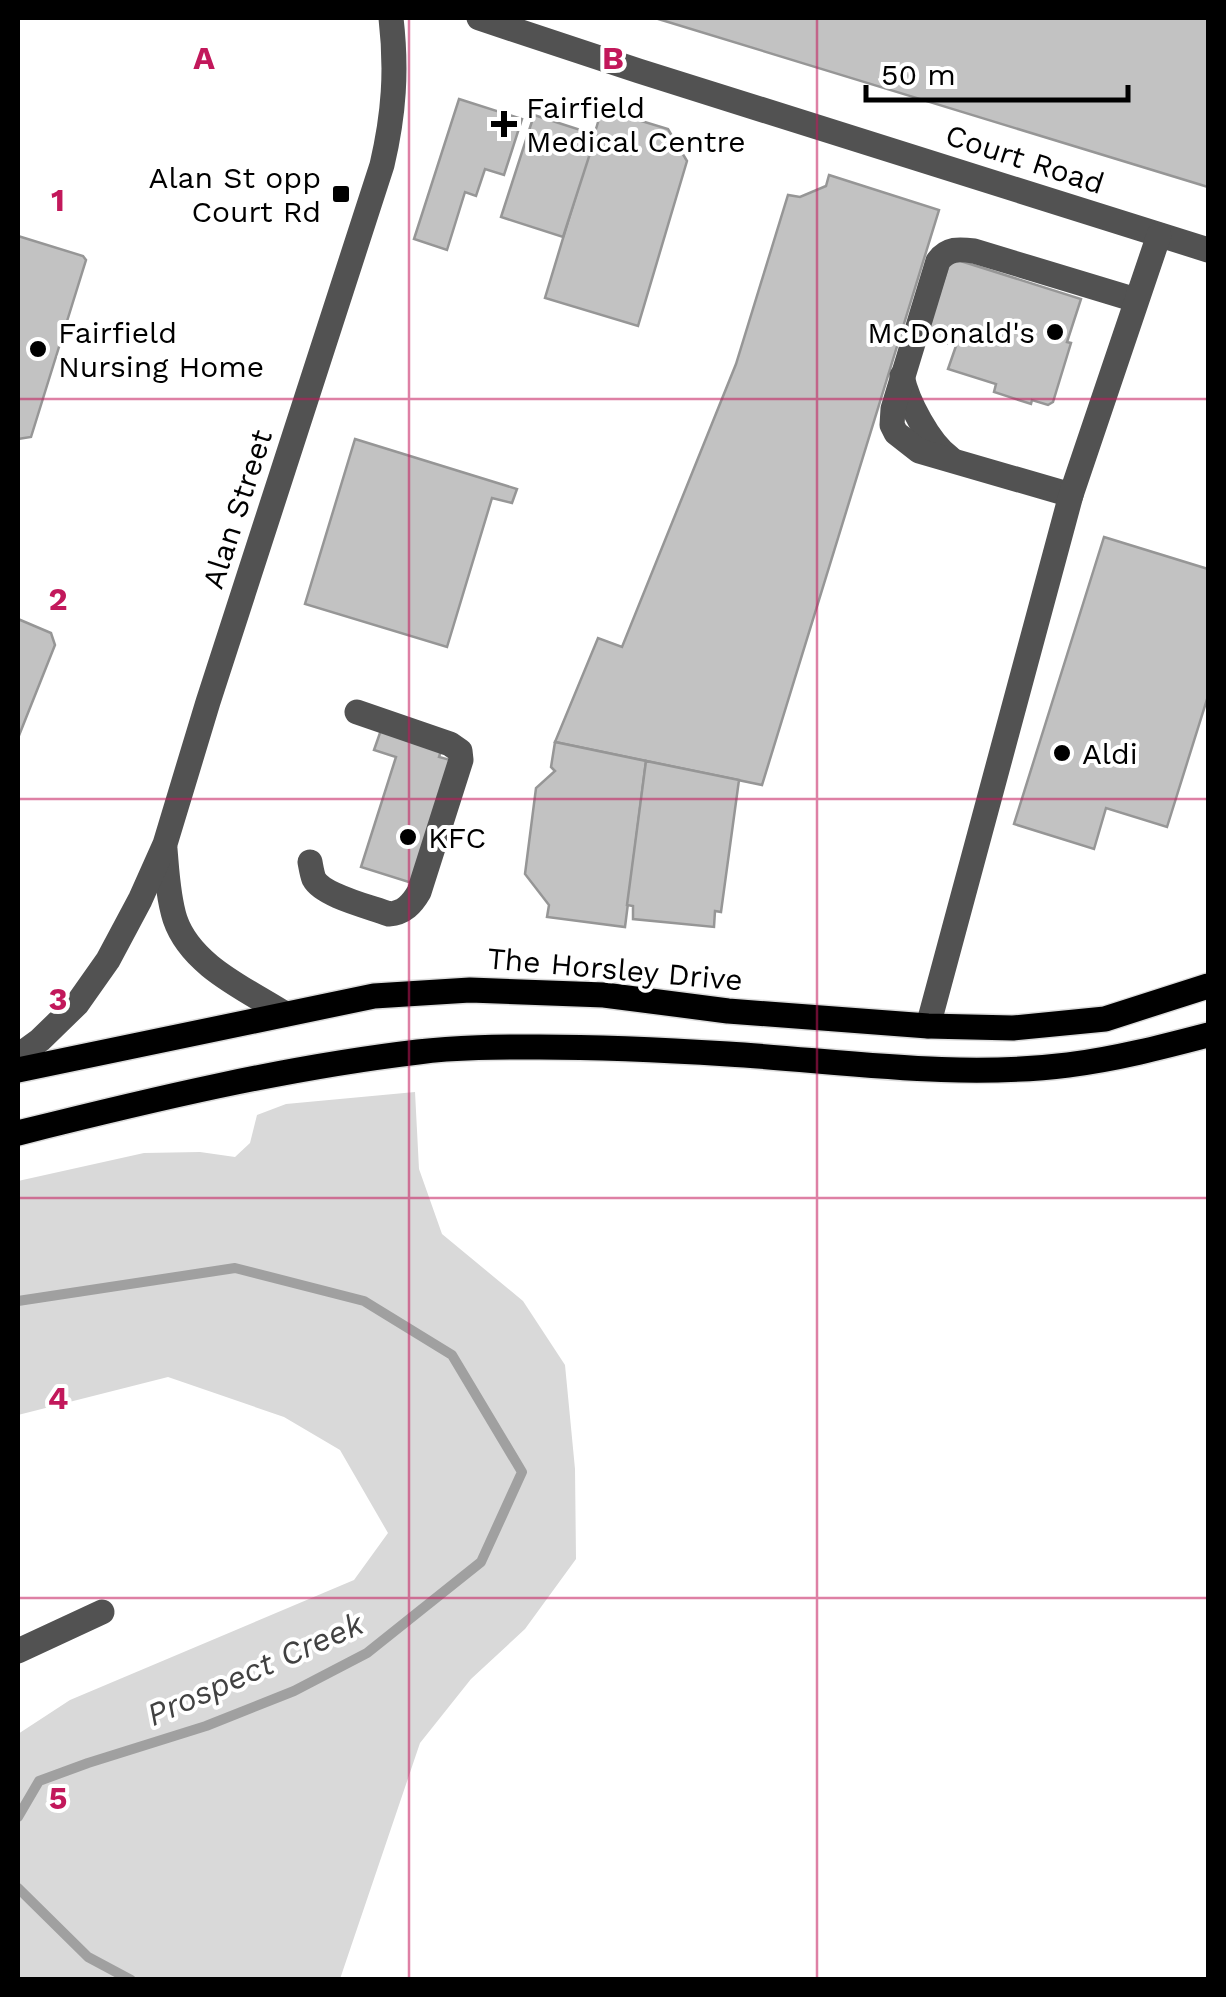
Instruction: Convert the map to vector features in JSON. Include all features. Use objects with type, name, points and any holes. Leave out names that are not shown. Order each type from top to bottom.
[{"type":"main road","name":"The Horsley Drive","points":[[18,1070],[374,996],[470,990],[604,995],[728,1011],[928,1026],[1013,1028],[1105,1019],[1208,986]]},
{"type":"main road","points":[[18,1133],[296,1070],[421,1051],[538,1047],[729,1054],[871,1067],[996,1070],[1068,1065],[1150,1051],[1208,1034]]},
{"type":"street","name":"Alan Street","points":[[18,1056],[77,1004],[108,960],[165,844],[382,165],[394,101],[391,18]]},
{"type":"street","name":"Court Road","points":[[479,18],[1208,250]]},
{"type":"street","points":[[928,1026],[1071,495],[1159,235]]},
{"type":"street","points":[[1071,495],[919,450],[896,432],[893,410],[938,261],[952,250],[974,251],[1136,300]]},
{"type":"street","points":[[310,862],[312,876],[332,893],[389,914],[408,907],[419,892],[461,760],[460,751],[450,744],[357,712]]},
{"type":"street","name":"Alan Street","points":[[165,844],[168,888],[176,922],[192,950],[213,969],[285,1014]]},
{"type":"street","points":[[18,1652],[102,1612]]},
{"type":"shaded area","points":[[415,1092],[419,1169],[442,1234],[523,1301],[565,1365],[575,1469],[576,1559],[525,1629],[471,1679],[420,1743],[340,1979],[18,1979],[18,1734],[70,1700],[354,1580],[388,1533],[340,1450],[284,1417],[168,1377],[18,1415],[18,1181],[144,1153],[200,1152],[235,1157],[250,1143],[257,1115],[286,1104]]},
{"type":"building","points":[[655,18],[1208,18],[1208,187]]},
{"type":"building","points":[[459,99],[522,119],[504,175],[485,169],[476,196],[465,192],[447,250],[414,239]]},
{"type":"building","points":[[602,109],[668,129],[687,161],[638,326],[545,298]]},
{"type":"building","points":[[534,115],[596,135],[563,237],[501,217]]},
{"type":"building","points":[[829,175],[939,210],[762,785],[555,742],[598,638],[622,647],[736,364],[788,195],[800,197],[826,186]]},
{"type":"building","name":"Fairfield Nursing Home","points":[[18,236],[86,260],[31,437],[18,439]]},
{"type":"building","points":[[951,258],[1081,299],[1053,402],[1048,405],[1032,400],[1031,404],[994,392],[996,384],[948,369],[956,346],[925,336]]},
{"type":"building","points":[[355,439],[517,489],[512,503],[492,498],[447,647],[305,604]]},
{"type":"building","points":[[1104,537],[1208,569],[1208,696],[1167,827],[1106,808],[1094,849],[1014,824]]},
{"type":"building","points":[[18,619],[51,633],[55,645],[18,738]]},
{"type":"building","points":[[381,730],[442,748],[439,757],[454,761],[415,884],[361,867],[396,757],[374,750]]},
{"type":"building","points":[[555,742],[646,761],[625,927],[547,917],[549,905],[525,874],[536,788],[555,771],[551,767]]},
{"type":"building","points":[[646,761],[739,780],[721,912],[715,911],[714,927],[633,919],[633,906],[627,905]]},
{"type":"waterway","name":"Prospect Creek","points":[[18,1301],[235,1268],[364,1301],[452,1355],[522,1472],[481,1562],[367,1653],[294,1691],[206,1726],[39,1781],[18,1817]]},
{"type":"waterway","name":"Prospect Creek","points":[[18,1888],[88,1957],[131,1980]]},
{"type":"place","name":"Fairfield Medical Centre","points":[[504,124]]},
{"type":"place","name":"Alan St opp Court Rd","points":[[341,194]]},
{"type":"place","name":"McDonald's","points":[[1055,332]]},
{"type":"place","name":"Fairfield Nursing Home","points":[[38,349]]},
{"type":"place","name":"Aldi","points":[[1062,753]]},
{"type":"place","name":"KFC","points":[[408,837]]}]
